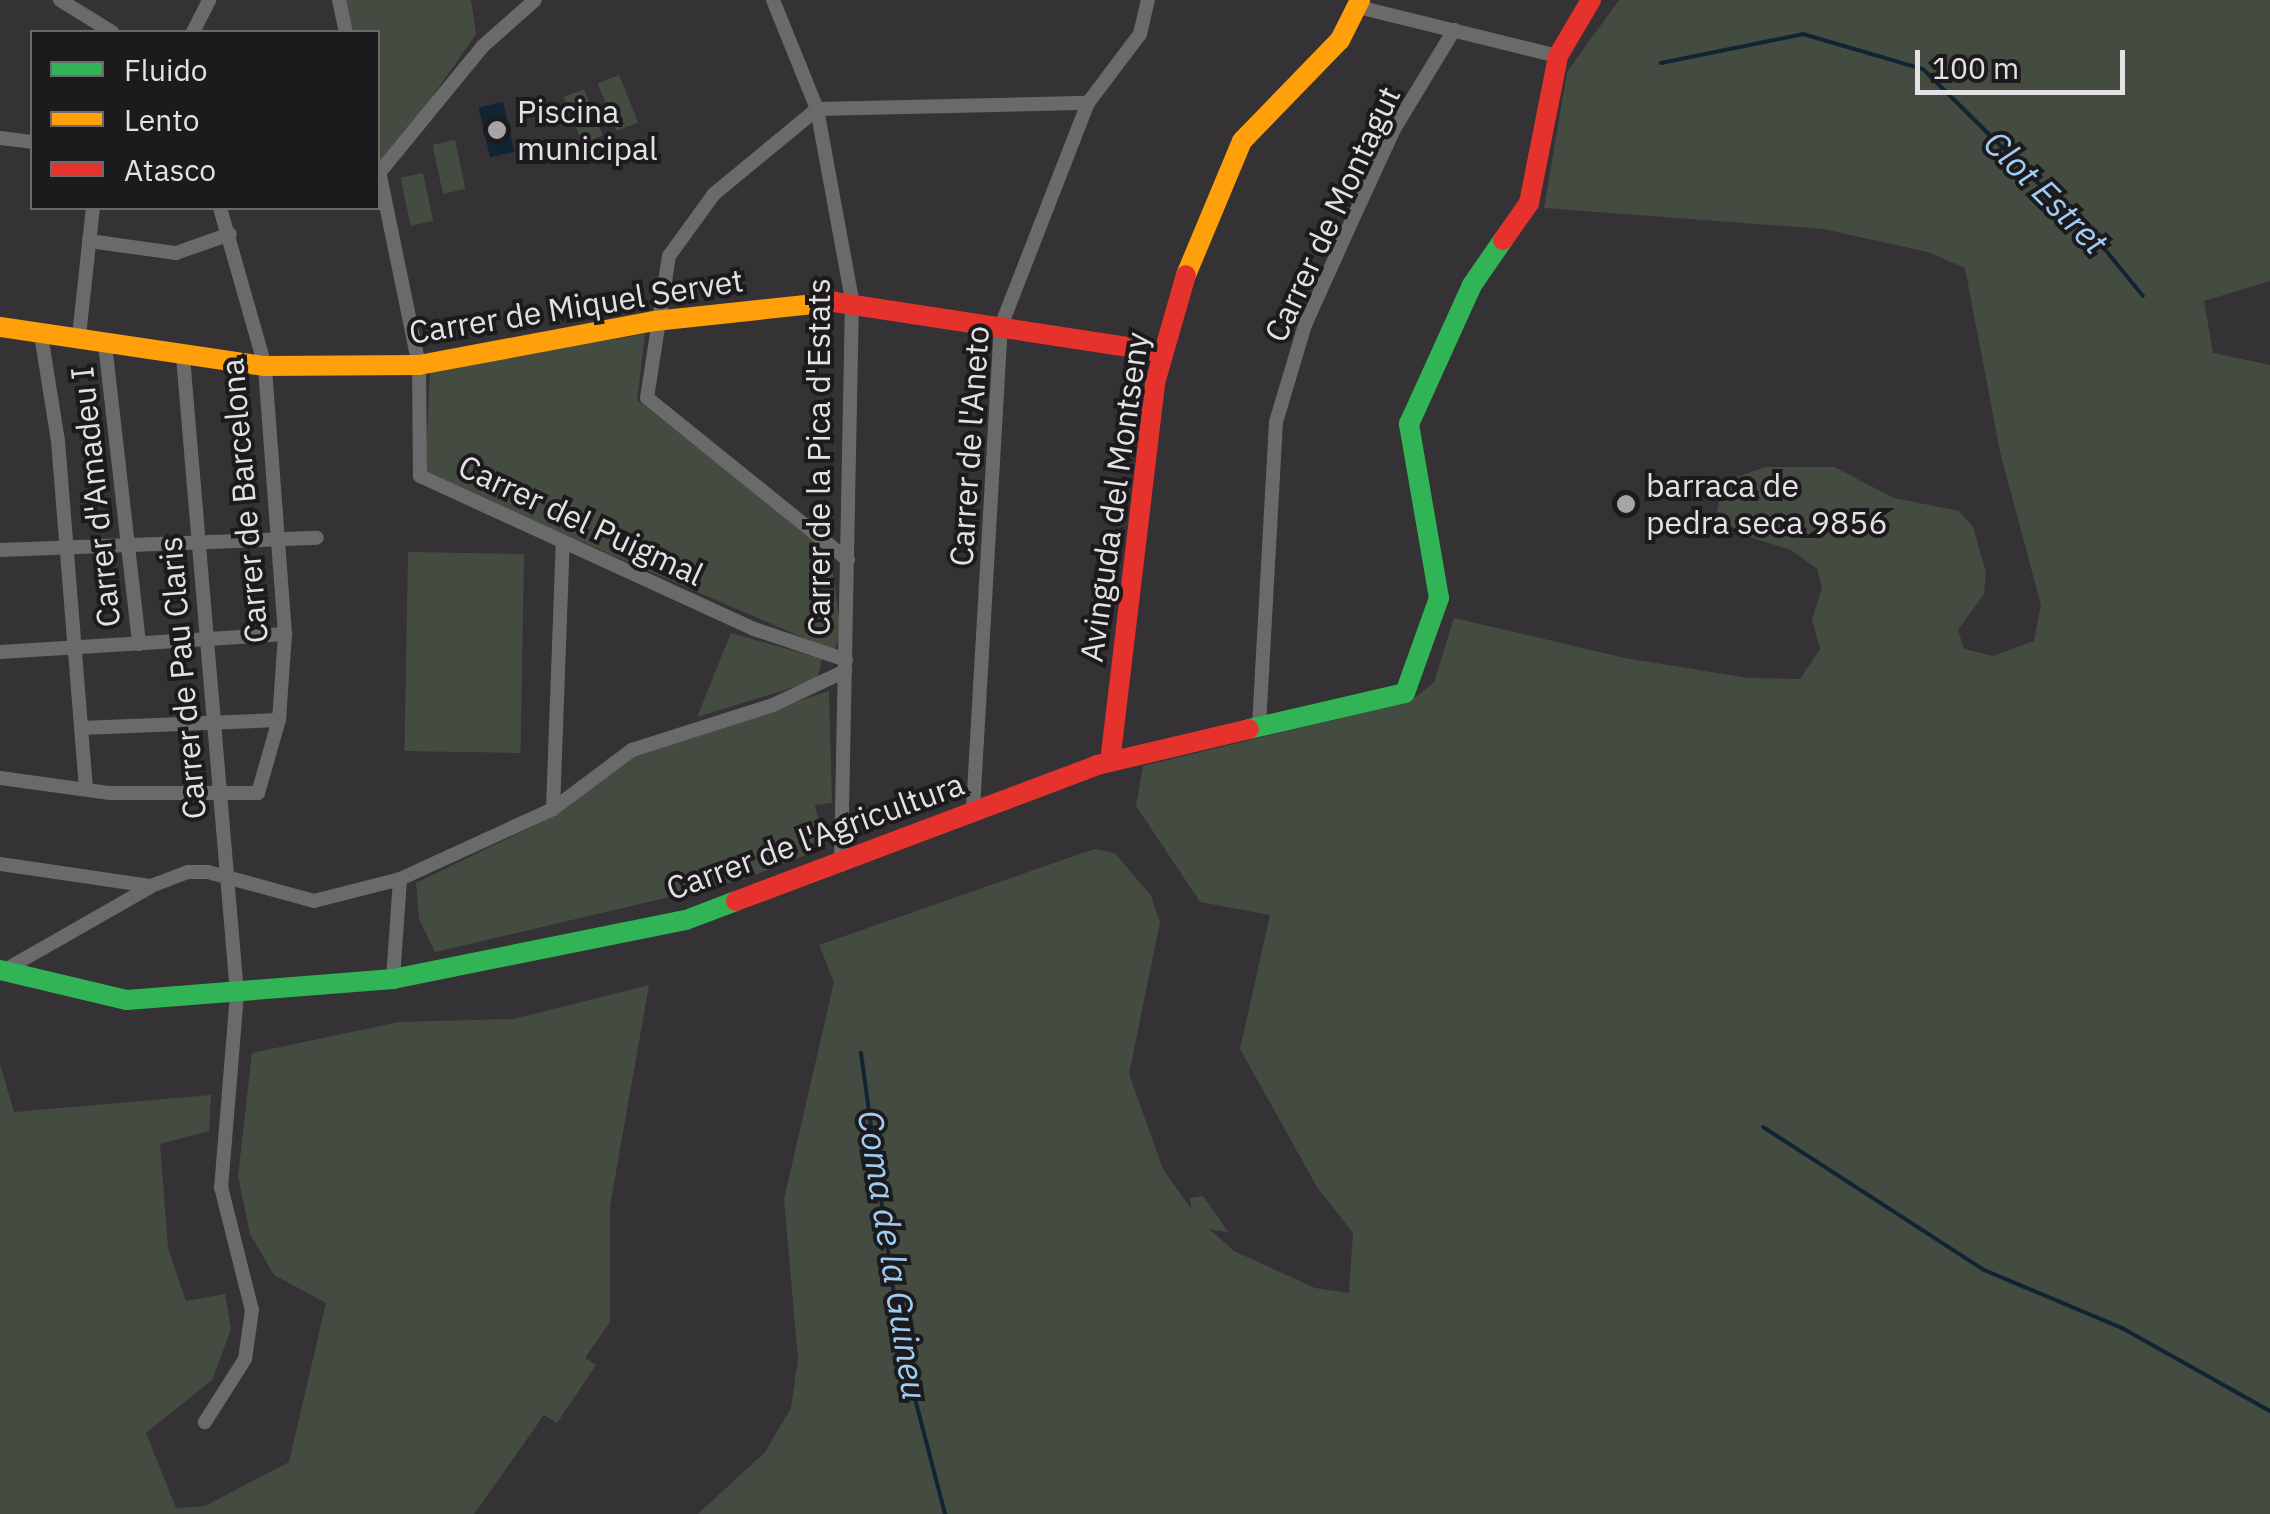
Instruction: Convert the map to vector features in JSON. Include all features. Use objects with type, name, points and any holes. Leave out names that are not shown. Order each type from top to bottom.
[{"type":"street","points":[[60,0],[109,30]]},
{"type":"street","points":[[88,17],[92,0]]},
{"type":"street","points":[[194,30],[209,0]]},
{"type":"street","points":[[339,0],[346,30]]},
{"type":"street","points":[[380,167],[483,46],[536,0]]},
{"type":"street","name":"Carrer de la Pica d'Estats","points":[[773,0],[817,108],[852,300],[842,865]]},
{"type":"street","name":"Carrer de l'Aneto","points":[[974,809],[1001,326],[1088,103],[1140,34],[1148,0]]},
{"type":"street","points":[[1359,4],[1558,56],[1591,0]]},
{"type":"street","name":"Avinguda del Montseny","points":[[1110,762],[1161,352],[1181,284],[1242,141],[1340,40],[1359,4]]},
{"type":"street","name":"Carrer de Montagut","points":[[1259,726],[1276,422],[1305,325],[1364,194],[1394,129],[1454,30]]},
{"type":"street","name":"Carrer de l'Agricultura","points":[[2,970],[127,1000],[393,979],[686,920],[842,865],[974,809],[1110,762],[1405,693],[1439,598],[1409,424],[1472,286],[1530,203],[1558,56]]},
{"type":"street","points":[[848,560],[647,398],[655,321],[669,256],[714,194],[817,108],[1088,103]]},
{"type":"street","points":[[0,138],[30,142]]},
{"type":"street","name":"Carrer del Puigmal","points":[[380,179],[419,364],[420,476],[754,629],[846,666]]},
{"type":"street","points":[[78,336],[93,210]]},
{"type":"street","name":"Carrer de Barcelona","points":[[221,210],[265,366],[273,538],[285,634],[279,720],[258,793],[221,796]]},
{"type":"street","points":[[89,242],[176,254],[230,234]]},
{"type":"street","name":"Carrer de Miquel Servet","points":[[0,326],[40,335],[78,336],[184,357],[265,366],[419,364],[655,321],[852,300],[1161,352]]},
{"type":"street","points":[[40,335],[67,548],[86,789]]},
{"type":"street","name":"Carrer d'Amadeu I","points":[[105,344],[139,644]]},
{"type":"street","name":"Carrer de Pau Claris","points":[[184,357],[237,994],[221,1187],[252,1310],[245,1359],[205,1422]]},
{"type":"street","points":[[0,550],[318,538]]},
{"type":"street","points":[[554,809],[563,542]]},
{"type":"street","points":[[0,652],[285,634]]},
{"type":"street","points":[[2,970],[151,886],[188,872],[226,875],[314,901],[400,880],[554,809],[632,750],[773,704],[846,666]]},
{"type":"street","points":[[81,728],[279,720]]},
{"type":"street","points":[[0,778],[86,789],[221,796]]},
{"type":"street","points":[[0,864],[151,886]]},
{"type":"street","points":[[393,979],[400,880]]},
{"type":"shaded area","points":[[339,0],[471,0],[476,34],[380,172],[380,30],[346,30]]},
{"type":"shaded area","points":[[1619,0],[2270,0],[2270,281],[2204,301],[2213,353],[2270,365],[2270,1514],[698,1514],[765,1452],[791,1408],[798,1359],[784,1199],[834,982],[819,945],[1094,849],[1115,853],[1151,896],[1160,922],[1129,1074],[1163,1169],[1191,1209],[1190,1198],[1203,1196],[1228,1232],[1209,1229],[1234,1251],[1315,1288],[1349,1293],[1353,1233],[1317,1187],[1240,1049],[1270,915],[1200,902],[1136,806],[1143,766],[1411,701],[1434,682],[1454,618],[1625,658],[1748,678],[1800,679],[1820,649],[1812,619],[1822,588],[1817,569],[1791,550],[1740,534],[1717,511],[1723,482],[1765,467],[1834,467],[1894,498],[1959,511],[1973,527],[1986,572],[1984,594],[1958,630],[1964,649],[1993,656],[2034,641],[2041,605],[2000,452],[1965,268],[1928,252],[1823,229],[1544,208],[1567,72]]},
{"type":"shaded area","points":[[619,75],[638,122],[617,131],[598,84]]},
{"type":"shaded area","points":[[584,89],[603,135],[582,144],[564,97]]},
{"type":"shaded area","points":[[455,140],[465,189],[443,194],[433,145]]},
{"type":"shaded area","points":[[423,173],[433,221],[411,226],[401,178]]},
{"type":"shaded area","points":[[645,334],[637,400],[830,551],[841,633],[834,651],[425,474],[430,370]]},
{"type":"shaded area","points":[[408,552],[524,554],[521,753],[405,751]]},
{"type":"shaded area","points":[[731,633],[822,659],[817,680],[697,717]]},
{"type":"shaded area","points":[[829,691],[832,803],[815,805],[824,848],[742,880],[435,952],[419,919],[416,883],[556,815],[636,755]]},
{"type":"shaded area","points":[[649,985],[610,1206],[610,1322],[585,1358],[596,1365],[557,1423],[544,1415],[474,1514],[0,1514],[0,1064],[14,1112],[211,1095],[209,1131],[160,1144],[168,1248],[186,1301],[225,1294],[231,1329],[212,1380],[146,1433],[176,1508],[205,1506],[289,1462],[326,1303],[274,1275],[250,1234],[238,1176],[252,1053],[399,1022],[514,1019]]},
{"type":"water","name":"Piscina municipal","points":[[503,102],[514,152],[490,157],[479,108]]},
{"type":"waterway","name":"Clot Estret","points":[[1661,63],[1803,34],[1923,69],[2103,247],[2143,296]]},
{"type":"waterway","name":"Coma de la Guineu","points":[[861,1053],[901,1345],[945,1514]]},
{"type":"waterway","points":[[1763,1127],[1984,1270],[2122,1328],[2270,1411]]},
{"type":"traffic: fast","points":[[1249,729],[1405,693],[1439,598],[1409,424],[1472,285],[1503,240]]},
{"type":"traffic: fast","points":[[0,970],[127,1000],[393,979],[686,920],[736,901]]},
{"type":"traffic: slow","points":[[1186,275],[1242,141],[1340,40],[1360,0]]},
{"type":"traffic: slow","points":[[0,327],[265,366],[419,365],[655,321],[834,302]]},
{"type":"traffic: jam","points":[[1503,240],[1529,203],[1558,56],[1591,0]]},
{"type":"traffic: jam","points":[[1110,762],[1155,383],[1186,275]]},
{"type":"traffic: jam","points":[[834,302],[1161,352]]},
{"type":"traffic: jam","points":[[736,901],[1097,765],[1249,729]]},
{"type":"place","name":"Piscina municipal","points":[[497,130]]},
{"type":"place","name":"barraca de pedra seca 9856","points":[[1626,504]]}]
